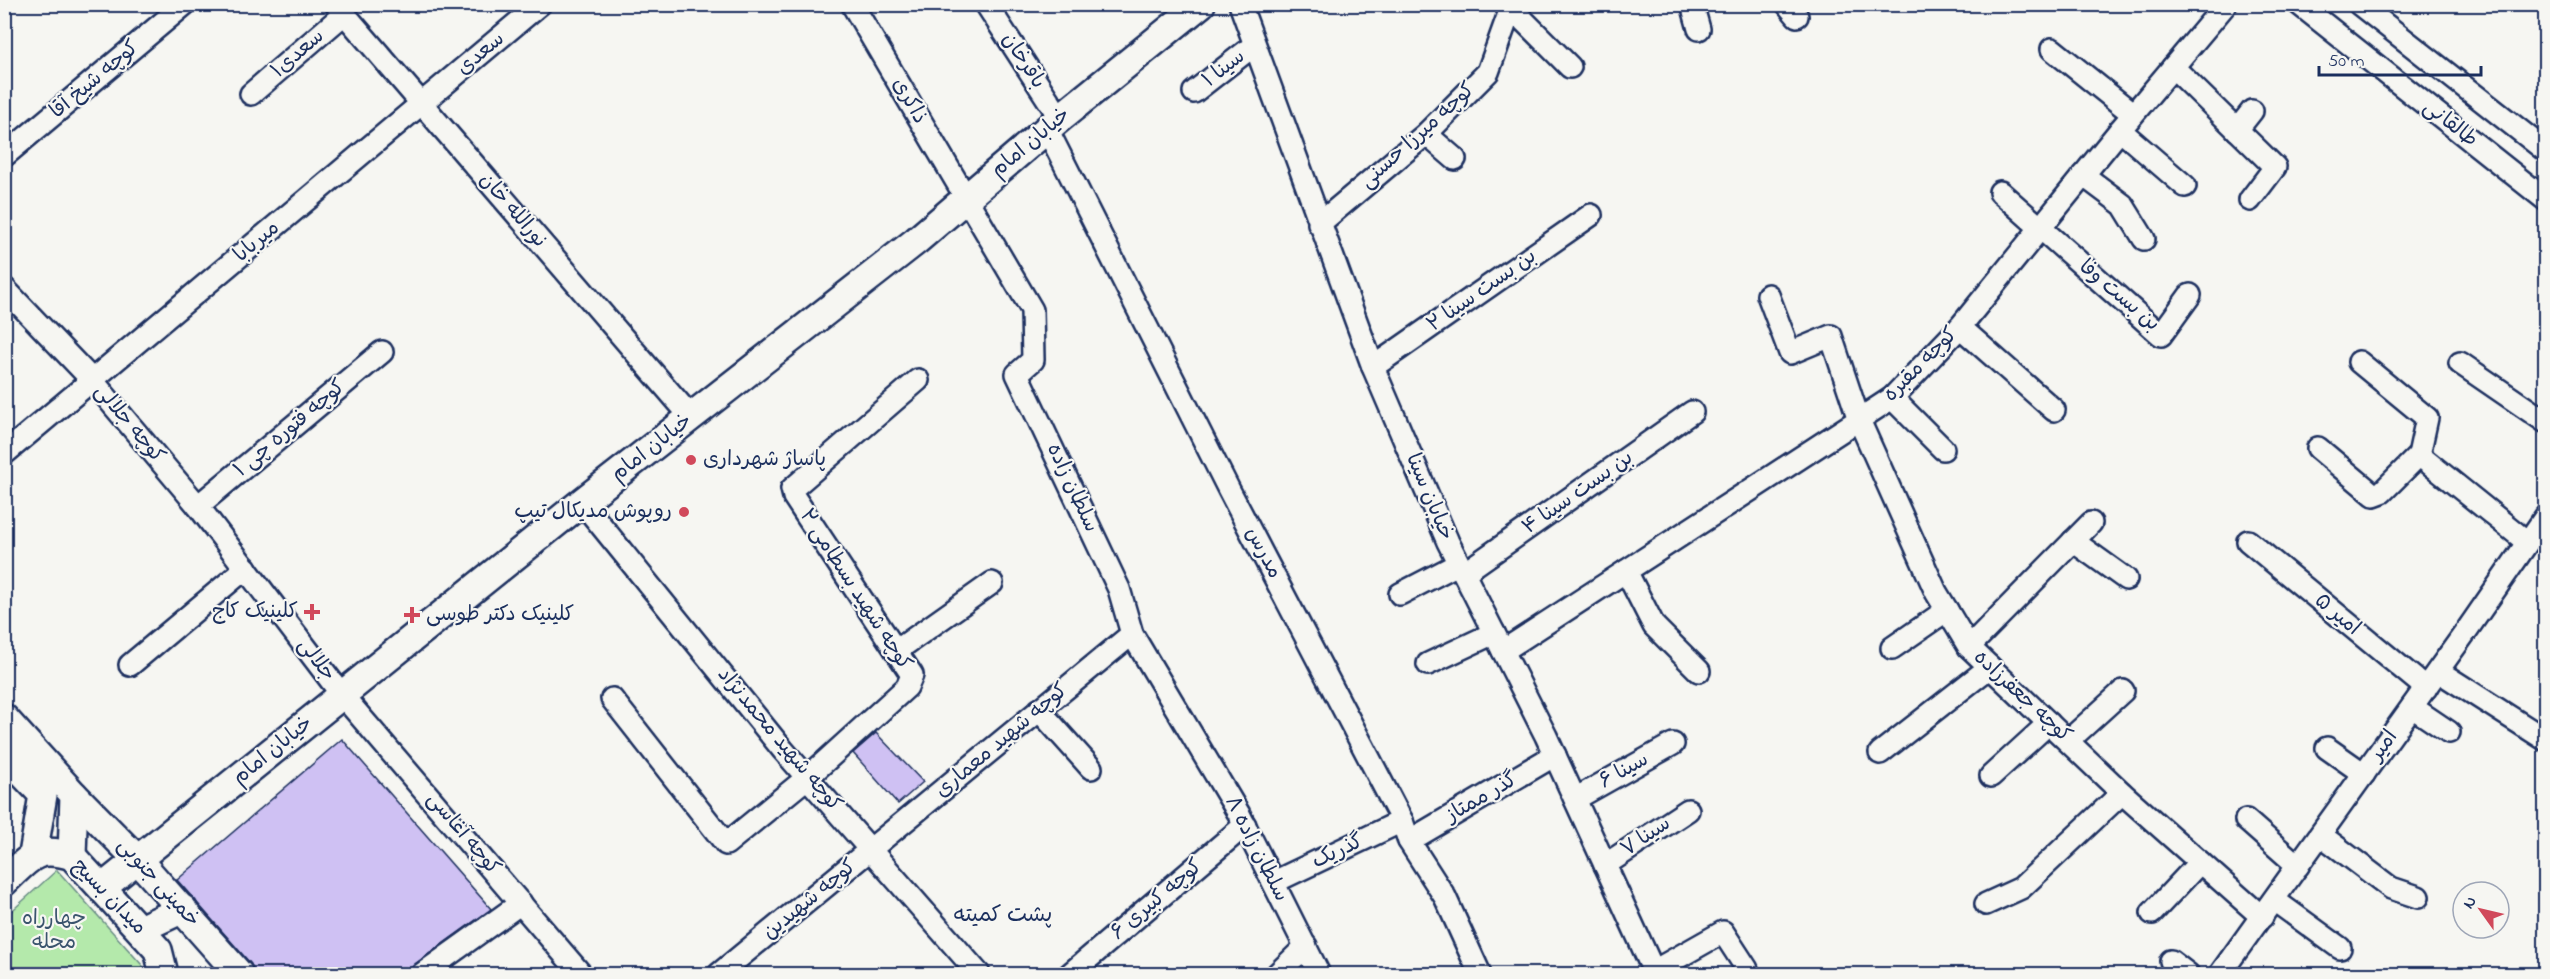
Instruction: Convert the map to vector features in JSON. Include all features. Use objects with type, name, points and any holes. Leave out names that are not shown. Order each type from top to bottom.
[{"type":"main road","name":"خیابان امام","points":[[102,888],[582,502],[692,418],[966,198],[1201,4]]},
{"type":"main road","name":"خمینی جنوبی","points":[[4,718],[183,909],[239,975]]},
{"type":"main road","points":[[4,754],[43,795],[33,855],[4,882]]},
{"type":"main road","points":[[72,856],[74,795]]},
{"type":"main road","name":"میدان بسیج","points":[[33,855],[52,850],[72,856],[158,950],[164,975]]},
{"type":"main road","points":[[140,929],[183,909]]},
{"type":"street","name":"کوچه شیخ آقا","points":[[4,156],[185,4]]},
{"type":"street","name":"سعدی","points":[[422,104],[540,4]]},
{"type":"street","name":"ذاکری","points":[[852,4],[1032,310]]},
{"type":"street","name":"باقرخان","points":[[986,4],[1054,124]]},
{"type":"street","name":"خیابان سینا","points":[[1240,4],[1253,46],[1373,367],[1461,568],[1555,755],[1655,973]]},
{"type":"street","points":[[1692,4],[1699,29]]},
{"type":"street","name":"کوچه مقبره","points":[[1428,664],[1498,642],[1626,571],[1892,398],[1960,327],[2126,122],[2226,4]]},
{"type":"street","name":"طالقانی","points":[[2299,4],[2546,200]]},
{"type":"street","name":"طالقانی","points":[[2359,4],[2546,151]]},
{"type":"street","points":[[1513,6],[1570,67]]},
{"type":"street","name":"کوچه میرزا حسنی","points":[[1319,224],[1426,134],[1488,72],[1513,6]]},
{"type":"street","name":"نورالله خان","points":[[340,9],[692,418]]},
{"type":"street","name":"سعدی۱","points":[[251,94],[340,9]]},
{"type":"street","name":"سینا ۱","points":[[1194,92],[1253,46]]},
{"type":"street","points":[[2052,49],[2126,122],[2185,186]]},
{"type":"street","points":[[2173,67],[2275,167],[2250,200]]},
{"type":"street","name":"میربابا","points":[[4,454],[422,104]]},
{"type":"street","points":[[2237,130],[2252,111]]},
{"type":"street","name":"مدرس","points":[[1054,124],[1229,490],[1405,831],[1445,897],[1480,975]]},
{"type":"street","points":[[1426,134],[1455,159]]},
{"type":"street","points":[[2084,175],[2123,205],[2144,239]]},
{"type":"street","points":[[2000,192],[2040,229]]},
{"type":"street","name":"بن بست سینا ۲","points":[[1373,367],[1591,215]]},
{"type":"street","name":"بن بست وفا","points":[[2040,229],[2161,335],[2190,295]]},
{"type":"street","name":"کوچه جلالی","points":[[4,288],[92,380],[198,506],[246,568]]},
{"type":"street","name":"کوچه جعفرزاده","points":[[1767,295],[1790,353],[1831,336],[1859,420],[1947,610],[1969,647],[2122,793],[2200,862],[2268,909],[2340,948]]},
{"type":"street","name":"سلطان زاده","points":[[1032,310],[1033,360],[1017,374],[1119,589],[1132,634],[1152,667]]},
{"type":"street","points":[[1960,327],[2054,410]]},
{"type":"street","name":"کوچه فتوره چی ۱","points":[[198,506],[382,352]]},
{"type":"street","points":[[2319,448],[2374,495],[2382,492],[2419,454],[2427,418],[2359,362]]},
{"type":"street","points":[[2460,363],[2546,422]]},
{"type":"street","name":"کوچه شهید بسطامی ۲","points":[[808,777],[912,681],[912,675],[794,497],[792,489],[918,380]]},
{"type":"street","points":[[1892,398],[1943,449]]},
{"type":"street","name":"بن بست سینا ۴","points":[[1400,594],[1461,568],[1692,412]]},
{"type":"street","points":[[2419,454],[2528,542]]},
{"type":"street","name":"کوچه شهید محمدنژاد","points":[[582,502],[661,602],[979,975]]},
{"type":"street","name":"امیر","points":[[2229,972],[2268,909],[2546,516]]},
{"type":"street","points":[[1969,647],[2091,523]]},
{"type":"street","points":[[2073,541],[2126,579]]},
{"type":"street","name":"امیر ۵","points":[[2248,541],[2432,680],[2546,740]]},
{"type":"street","points":[[130,665],[246,568]]},
{"type":"street","name":"جلالی","points":[[246,568],[342,695]]},
{"type":"street","points":[[1626,571],[1654,626],[1699,671]]},
{"type":"street","points":[[896,651],[992,583]]},
{"type":"street","points":[[1892,648],[1947,610]]},
{"type":"street","name":"کوچه شهید معماری","points":[[872,849],[1132,634]]},
{"type":"street","name":"سلطان زاده ۸","points":[[1152,667],[1245,825],[1319,975]]},
{"type":"street","points":[[1880,753],[1990,667]]},
{"type":"street","points":[[2068,741],[2123,691]]},
{"type":"street","name":"کوچه آغاسی","points":[[342,695],[581,975]]},
{"type":"street","points":[[612,699],[726,844],[808,777]]},
{"type":"street","points":[[2412,707],[2449,732]]},
{"type":"street","points":[[1040,710],[1091,768]]},
{"type":"street","points":[[1991,776],[2049,723]]},
{"type":"street","name":"سینا ۶","points":[[1575,799],[1673,744]]},
{"type":"street","points":[[2327,748],[2364,774]]},
{"type":"street","name":"گذر ممتاز","points":[[1405,831],[1555,755]]},
{"type":"street","points":[[1986,904],[2021,888],[2122,793]]},
{"type":"street","name":"سینا ۷","points":[[1605,865],[1688,810]]},
{"type":"street","points":[[2246,820],[2298,866]]},
{"type":"street","name":"کوچه کبیری ۶","points":[[1070,975],[1245,825]]},
{"type":"street","name":"گذریک","points":[[1274,882],[1405,831]]},
{"type":"street","points":[[2320,835],[2391,888],[2418,897]]},
{"type":"street","name":"کوچه شهیدین","points":[[720,975],[872,849]]},
{"type":"street","points":[[2152,913],[2200,862]]},
{"type":"street","points":[[422,975],[521,903]]},
{"type":"street","points":[[1655,973],[1723,932],[1747,969]]},
{"type":"street","points":[[1277,975],[1306,946]]},
{"type":"street","points":[[2171,961],[2188,975]]},
{"type":"green space","name":"چهارراه محله","points":[[57,870],[150,974],[5,974],[5,917]]},
{"type":"building","points":[[876,733],[923,782],[898,804],[853,753]]},
{"type":"building","points":[[342,739],[491,909],[415,964],[409,975],[254,975],[251,964],[177,880]]},
{"type":"place","name":"پاساژ شهرداری","points":[[691,460]]},
{"type":"place","name":"روپوش مدیکال تیپ","points":[[684,512]]},
{"type":"place","name":"کلینیک کاج","points":[[312,612]]},
{"type":"place","name":"کلینیک دکتر طوسی","points":[[412,615]]},
{"type":"district","name":"پشت کمیته","points":[[1003,916]]}]
